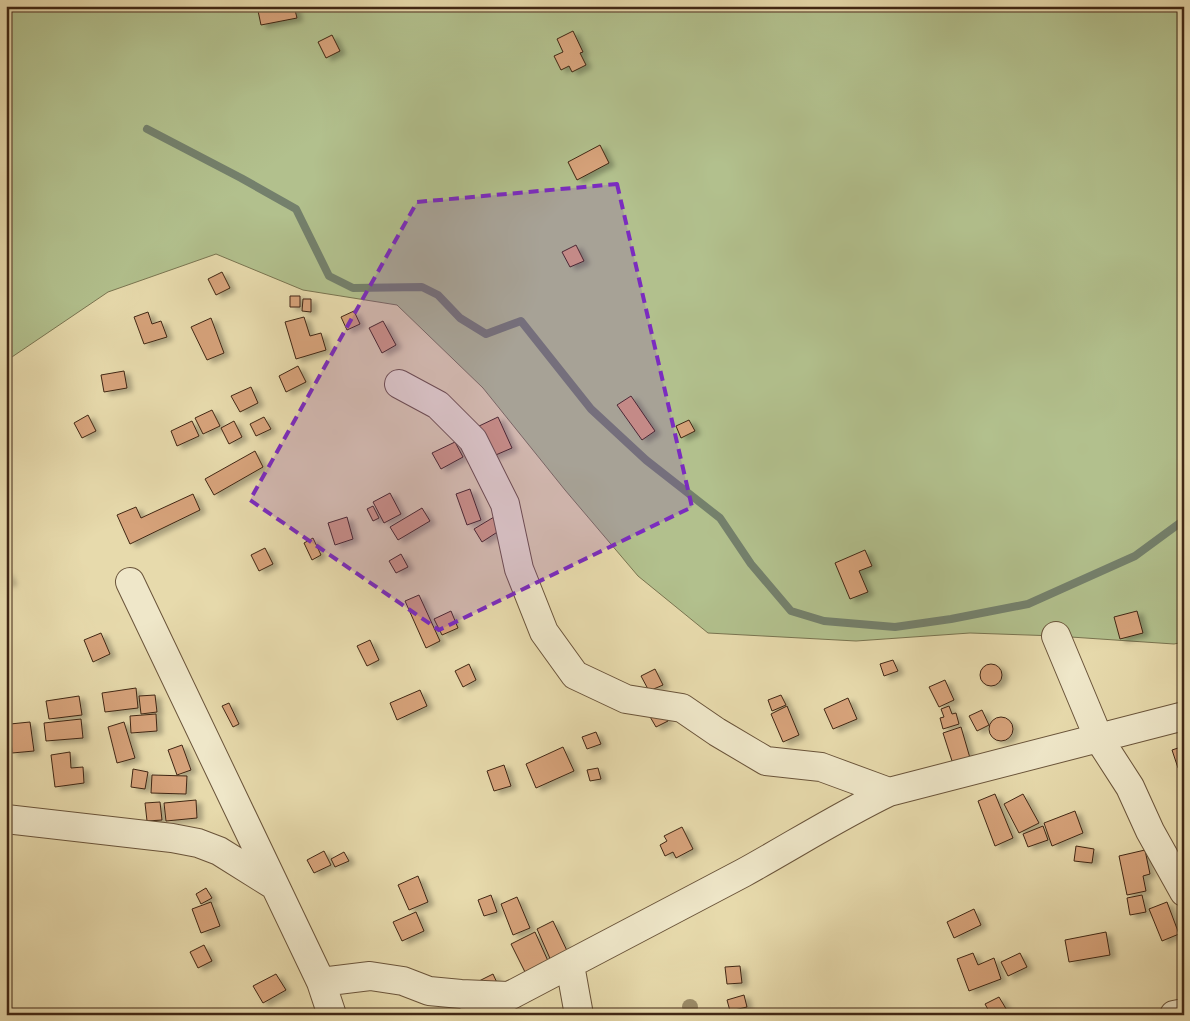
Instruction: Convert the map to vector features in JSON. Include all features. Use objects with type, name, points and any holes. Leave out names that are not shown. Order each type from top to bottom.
[{"type":"street","points":[[399,384],[438,405],[473,440],[505,504],[519,568],[544,632],[575,675],[626,699],[682,708],[717,732],[766,761],[821,767],[889,792]]},
{"type":"street","points":[[130,582],[321,982],[332,1015]]},
{"type":"street","points":[[1056,636],[1099,739],[1130,787],[1150,831],[1184,892]]},
{"type":"street","points":[[473,1015],[775,855],[861,805],[889,792],[1184,716]]},
{"type":"street","points":[[6,819],[172,838],[198,843],[219,852],[275,886]]},
{"type":"street","points":[[570,965],[579,1015]]},
{"type":"street","points":[[321,982],[370,976],[403,981],[429,990],[461,994],[509,996]]},
{"type":"street","points":[[1174,1015],[1184,1013]]},
{"type":"highlighted area","points":[[617,184],[692,507],[439,630],[250,500],[417,202]]},
{"type":"green space","points":[[6,6],[1184,6],[1184,642],[1174,644],[1056,636],[970,633],[856,641],[708,633],[638,576],[565,490],[483,388],[397,305],[303,290],[216,254],[108,292],[6,361]]},
{"type":"building","points":[[257,6],[294,6],[297,18],[261,25]]},
{"type":"building","points":[[573,31],[583,52],[580,53],[586,65],[572,72],[569,66],[561,70],[554,56],[563,52],[557,39]]},
{"type":"building","points":[[332,35],[340,51],[326,58],[318,42]]},
{"type":"building","points":[[600,145],[609,163],[577,180],[568,162]]},
{"type":"building","points":[[576,245],[584,261],[570,267],[562,252]]},
{"type":"building","points":[[222,272],[230,288],[216,295],[208,279]]},
{"type":"building","points":[[290,296],[300,296],[300,307],[290,307]]},
{"type":"building","points":[[303,299],[311,299],[311,312],[302,311]]},
{"type":"building","points":[[354,311],[360,324],[347,330],[341,317]]},
{"type":"building","points":[[148,312],[152,324],[161,321],[167,337],[144,344],[134,317]]},
{"type":"building","points":[[304,317],[310,336],[321,333],[326,350],[296,359],[285,322]]},
{"type":"building","points":[[211,318],[224,353],[207,360],[191,327]]},
{"type":"building","points":[[383,321],[396,345],[382,353],[369,328]]},
{"type":"building","points":[[298,366],[306,382],[286,392],[279,376]]},
{"type":"building","points":[[124,371],[127,388],[104,392],[101,375]]},
{"type":"building","points":[[251,387],[258,403],[240,412],[231,396]]},
{"type":"building","points":[[631,396],[655,431],[642,440],[617,405]]},
{"type":"building","points":[[212,410],[220,426],[203,434],[195,418]]},
{"type":"building","points":[[88,415],[96,431],[82,438],[74,423]]},
{"type":"building","points":[[264,417],[271,429],[256,436],[250,424]]},
{"type":"building","points":[[498,417],[512,448],[491,457],[477,427]]},
{"type":"building","points":[[689,420],[695,431],[681,438],[676,426]]},
{"type":"building","points":[[192,421],[199,436],[177,446],[171,431]]},
{"type":"building","points":[[234,421],[242,437],[229,444],[221,428]]},
{"type":"building","points":[[455,442],[463,457],[441,469],[432,453]]},
{"type":"building","points":[[255,451],[263,467],[214,495],[205,479]]},
{"type":"building","points":[[470,489],[481,520],[467,525],[456,494]]},
{"type":"building","points":[[390,493],[401,514],[384,523],[373,502]]},
{"type":"building","points":[[193,494],[200,510],[130,544],[117,515],[136,507],[141,518]]},
{"type":"building","points":[[373,506],[379,518],[373,521],[367,509]]},
{"type":"building","points":[[422,508],[430,521],[398,540],[390,527]]},
{"type":"building","points":[[347,517],[353,539],[335,545],[328,523]]},
{"type":"building","points":[[494,517],[502,529],[482,542],[474,529]]},
{"type":"building","points":[[313,538],[321,555],[312,560],[304,543]]},
{"type":"building","points":[[265,548],[273,564],[259,571],[251,555]]},
{"type":"building","points":[[865,550],[872,566],[859,571],[868,592],[850,599],[835,563]]},
{"type":"building","points":[[401,554],[408,567],[396,573],[389,561]]},
{"type":"building","points":[[6,571],[11,582],[6,584]]},
{"type":"building","points":[[419,595],[440,641],[426,648],[405,601]]},
{"type":"building","points":[[451,611],[458,628],[442,635],[434,619]]},
{"type":"building","points":[[1137,611],[1143,633],[1120,639],[1114,617]]},
{"type":"building","points":[[101,633],[110,654],[93,662],[84,640]]},
{"type":"building","points":[[370,640],[379,660],[367,666],[357,646]]},
{"type":"building","points":[[893,660],[898,671],[884,676],[880,664]]},
{"type":"building","points":[[469,664],[476,680],[463,687],[455,671]]},
{"type":"building","points":[[991,664],[999,667],[1002,675],[999,683],[991,686],[983,683],[980,675],[983,667]]},
{"type":"building","points":[[655,669],[663,685],[649,691],[641,676]]},
{"type":"building","points":[[945,680],[954,700],[939,707],[929,687]]},
{"type":"building","points":[[136,688],[138,708],[105,712],[102,693]]},
{"type":"building","points":[[420,690],[427,706],[397,720],[390,703]]},
{"type":"building","points":[[155,695],[157,712],[141,714],[139,696]]},
{"type":"building","points":[[781,695],[786,705],[772,711],[768,700]]},
{"type":"building","points":[[79,696],[82,715],[49,719],[46,701]]},
{"type":"building","points":[[848,698],[857,719],[833,729],[824,709]]},
{"type":"building","points":[[229,703],[239,724],[233,727],[222,706]]},
{"type":"building","points":[[787,706],[799,735],[783,742],[771,714]]},
{"type":"building","points":[[949,706],[952,714],[956,713],[959,724],[943,729],[940,718],[944,717],[941,709]]},
{"type":"building","points":[[662,709],[668,721],[656,727],[649,715]]},
{"type":"building","points":[[982,710],[989,725],[977,731],[969,716]]},
{"type":"building","points":[[156,714],[157,731],[131,733],[130,716]]},
{"type":"building","points":[[1001,717],[1006,718],[1012,724],[1012,734],[1006,740],[1001,741],[996,740],[990,734],[989,729],[990,724],[996,718]]},
{"type":"building","points":[[81,719],[83,738],[46,741],[44,723]]},
{"type":"building","points":[[30,722],[34,751],[12,753],[10,724]]},
{"type":"building","points":[[124,722],[135,758],[117,763],[108,727]]},
{"type":"building","points":[[961,727],[970,758],[953,764],[943,733]]},
{"type":"building","points":[[596,732],[601,744],[587,749],[582,737]]},
{"type":"building","points":[[182,745],[191,770],[177,775],[168,750]]},
{"type":"building","points":[[1184,746],[1184,766],[1178,768],[1172,750]]},
{"type":"building","points":[[563,747],[574,771],[536,788],[526,764]]},
{"type":"building","points":[[70,752],[71,768],[83,767],[84,783],[55,787],[51,755]]},
{"type":"building","points":[[504,765],[511,786],[494,791],[487,771]]},
{"type":"building","points":[[598,768],[601,779],[590,781],[587,770]]},
{"type":"building","points":[[133,769],[148,772],[145,789],[131,787]]},
{"type":"building","points":[[152,775],[187,776],[186,794],[151,793]]},
{"type":"building","points":[[995,794],[1013,838],[995,846],[978,801]]},
{"type":"building","points":[[1023,794],[1039,823],[1019,833],[1004,804]]},
{"type":"building","points":[[196,800],[197,818],[166,821],[164,803]]},
{"type":"building","points":[[160,802],[162,820],[147,821],[145,803]]},
{"type":"building","points":[[1075,811],[1083,833],[1052,846],[1044,823]]},
{"type":"building","points":[[1043,826],[1048,840],[1028,847],[1023,834]]},
{"type":"building","points":[[682,827],[693,849],[676,858],[673,852],[665,856],[660,845],[667,841],[664,836]]},
{"type":"building","points":[[1076,846],[1094,849],[1092,863],[1074,861]]},
{"type":"building","points":[[1145,850],[1150,874],[1143,876],[1146,891],[1127,895],[1119,856]]},
{"type":"building","points":[[324,851],[331,865],[314,873],[307,860]]},
{"type":"building","points":[[344,852],[349,861],[335,867],[331,859]]},
{"type":"building","points":[[418,876],[428,902],[409,910],[398,885]]},
{"type":"building","points":[[206,888],[212,898],[201,904],[196,894]]},
{"type":"building","points":[[491,895],[497,912],[484,916],[478,900]]},
{"type":"building","points":[[1142,895],[1146,912],[1130,915],[1127,898]]},
{"type":"building","points":[[517,897],[530,928],[513,935],[501,904]]},
{"type":"building","points":[[211,902],[220,926],[201,933],[192,909]]},
{"type":"building","points":[[1167,902],[1179,934],[1162,941],[1149,909]]},
{"type":"building","points":[[974,909],[981,925],[954,938],[947,922]]},
{"type":"building","points":[[416,912],[424,931],[402,941],[393,922]]},
{"type":"building","points":[[553,921],[569,955],[552,963],[537,929]]},
{"type":"building","points":[[535,932],[548,961],[525,972],[511,944]]},
{"type":"building","points":[[1106,932],[1110,955],[1069,962],[1065,940]]},
{"type":"building","points":[[204,945],[212,961],[198,968],[190,952]]},
{"type":"building","points":[[973,953],[978,965],[994,958],[1001,979],[969,991],[957,959]]},
{"type":"building","points":[[1020,953],[1027,967],[1008,976],[1001,962]]},
{"type":"building","points":[[740,966],[742,983],[727,984],[725,967]]},
{"type":"building","points":[[276,974],[286,990],[263,1003],[253,986]]},
{"type":"building","points":[[493,974],[498,985],[479,981]]},
{"type":"building","points":[[744,995],[747,1007],[730,1011],[727,1000]]},
{"type":"building","points":[[999,997],[1008,1012],[1003,1015],[991,1015],[985,1004]]},
{"type":"waterway","points":[[147,129],[296,209],[329,276],[353,288],[422,287],[438,295],[460,318],[486,334],[521,321],[591,409],[646,460],[720,518],[751,564],[791,611],[824,621],[895,627],[951,619],[1028,604],[1135,556],[1184,520]]}]
